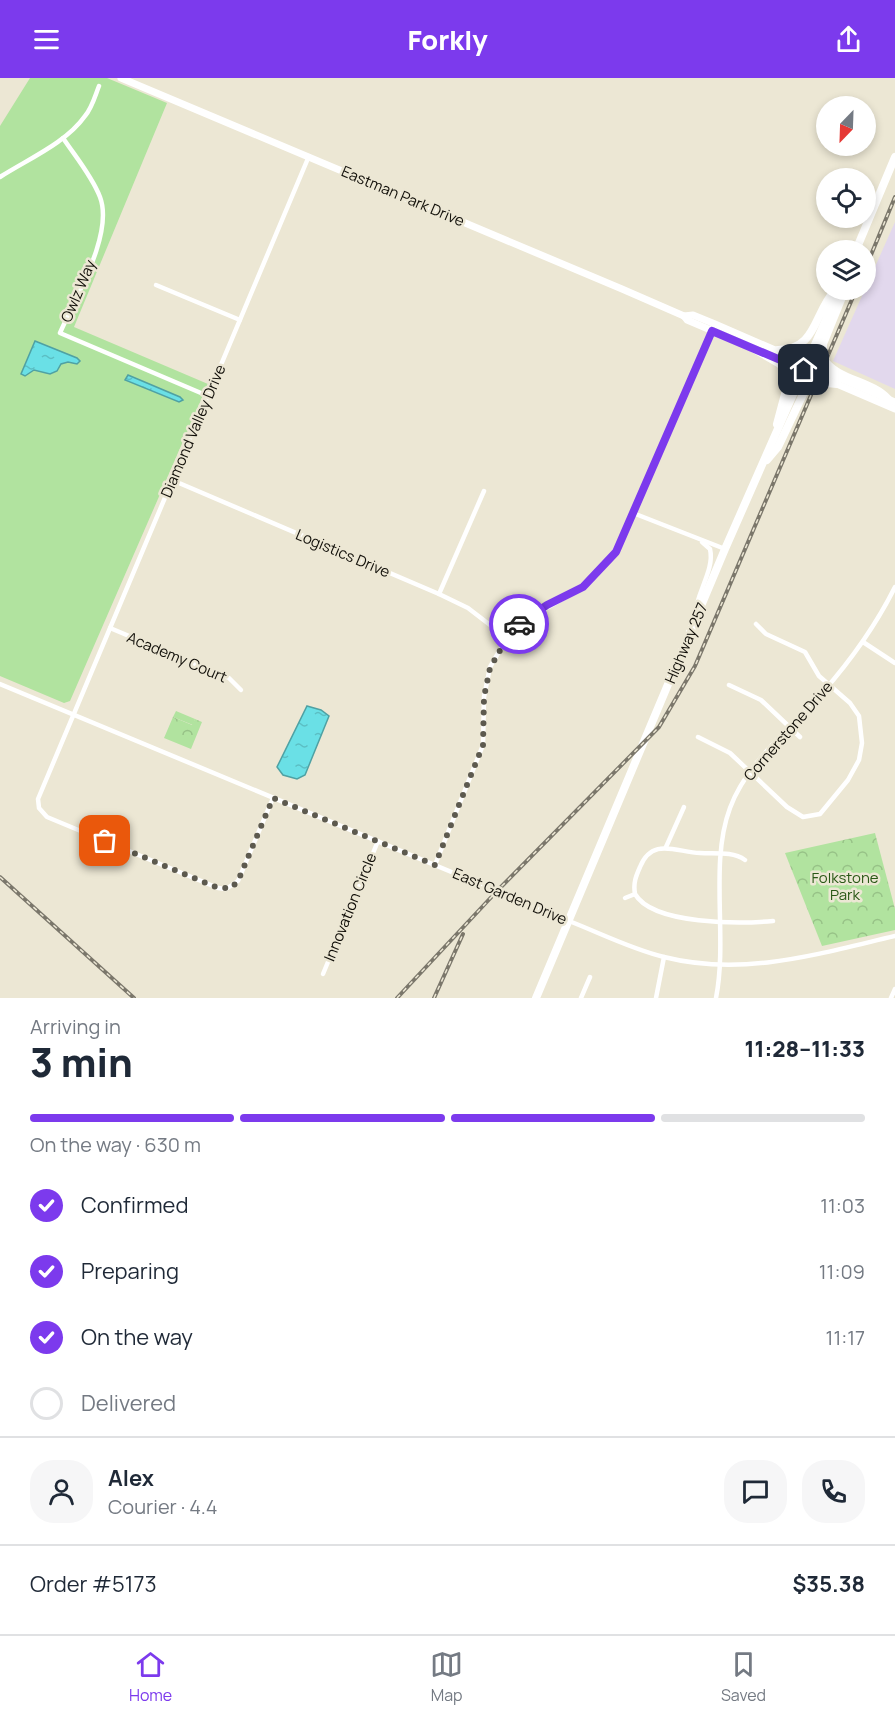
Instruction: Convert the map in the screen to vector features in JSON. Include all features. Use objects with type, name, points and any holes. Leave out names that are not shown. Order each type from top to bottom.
[{"type":"main road","points":[[860,240],[895,157]]},
{"type":"main road","points":[[778,350],[795,349],[803,344],[827,300]]},
{"type":"main road","name":"Highway 257","points":[[536,998],[833,300]]},
{"type":"main road","points":[[841,300],[824,344],[824,358],[834,369],[882,392],[892,400]]},
{"type":"main road","points":[[748,346],[780,364],[789,379],[778,412],[777,432]]},
{"type":"main road","points":[[762,466],[778,447],[807,386],[816,382],[837,384]]},
{"type":"street","name":"Eastman Park Drive","points":[[122,78],[684,316],[687,320],[712,331],[892,400]]},
{"type":"street","points":[[0,177],[63,138],[87,115],[99,86]]},
{"type":"street","name":"Owlz Way","points":[[63,138],[100,195],[103,223],[100,240],[60,333],[208,396]]},
{"type":"street","name":"Diamond Valley Drive","points":[[73,714],[310,156]]},
{"type":"street","points":[[156,285],[240,320]]},
{"type":"street","name":"Eastman Park Drive","points":[[684,316],[693,315],[778,350],[837,384],[895,409]]},
{"type":"street","points":[[435,865],[483,745],[484,697],[490,668],[507,638],[520,623],[590,581],[616,552],[712,331]]},
{"type":"street","name":"Logistics Drive","points":[[172,480],[439,594],[468,608],[507,638]]},
{"type":"street","points":[[439,594],[484,491]]},
{"type":"street","points":[[633,513],[725,549]]},
{"type":"street","points":[[695,622],[695,605],[711,556],[710,549],[700,541]]},
{"type":"street","name":"Cornerstone Drive","points":[[716,998],[722,965],[721,854],[729,809],[750,772],[829,685],[863,642],[895,587]]},
{"type":"street","points":[[698,737],[726,750],[799,816],[815,817],[822,812],[856,767],[862,743],[858,713],[817,674],[806,652],[766,634],[756,624]]},
{"type":"street","name":"Academy Court","points":[[110,628],[230,678],[241,690]]},
{"type":"street","points":[[863,642],[895,663]]},
{"type":"street","name":"East Garden Drive","points":[[0,684],[569,921],[664,957],[722,965],[772,963],[895,936]]},
{"type":"street","points":[[729,685],[761,700],[800,737]]},
{"type":"street","points":[[73,714],[39,795],[39,808],[47,817],[218,888],[231,888],[238,881],[273,798]]},
{"type":"street","points":[[666,847],[684,807]]},
{"type":"street","name":"Innovation Circle","points":[[323,974],[378,841]]},
{"type":"street","points":[[745,860],[735,855],[689,853],[666,847],[656,849],[646,855],[635,879],[634,894],[643,904],[654,909],[696,920],[721,923],[773,921]]},
{"type":"street","points":[[625,898],[634,894]]},
{"type":"street","points":[[656,998],[664,957]]},
{"type":"street","points":[[581,998],[590,977]]},
{"type":"street","points":[[891,998],[895,989]]},
{"type":"shaded area","points":[[895,222],[895,389],[833,361],[860,300],[876,300],[876,265]]},
{"type":"green space","points":[[30,78],[107,78],[167,103],[74,327],[208,384],[70,701],[64,703],[0,676],[0,126]]},
{"type":"green space","points":[[176,711],[195,719],[193,725],[173,717]]},
{"type":"green space","points":[[173,717],[192,725],[195,719],[202,722],[191,749],[164,738]]},
{"type":"green space","name":"Folkstone Park","points":[[875,833],[895,909],[895,930],[822,946],[785,853]]},
{"type":"water","points":[[35,341],[80,361],[77,364],[68,362],[61,364],[57,371],[50,374],[34,370],[25,376],[21,374]]},
{"type":"water","points":[[128,375],[183,400],[179,402],[125,380]]},
{"type":"water","points":[[307,706],[321,710],[329,716],[305,775],[297,779],[283,775],[277,767]]},
{"type":"railway","points":[[876,243],[895,197]]},
{"type":"railway","points":[[397,998],[497,891],[659,727],[695,666],[852,300]]},
{"type":"railway","points":[[0,877],[134,998]]},
{"type":"railway","points":[[434,998],[463,934]]},
{"type":"way so far","points":[[105,841],[218,888],[231,888],[238,881],[273,798],[435,865],[483,745],[484,697],[490,668],[507,638],[519,624]]},
{"type":"route","points":[[519,624],[547,605],[583,587],[616,552],[712,331],[804,370]]}]
